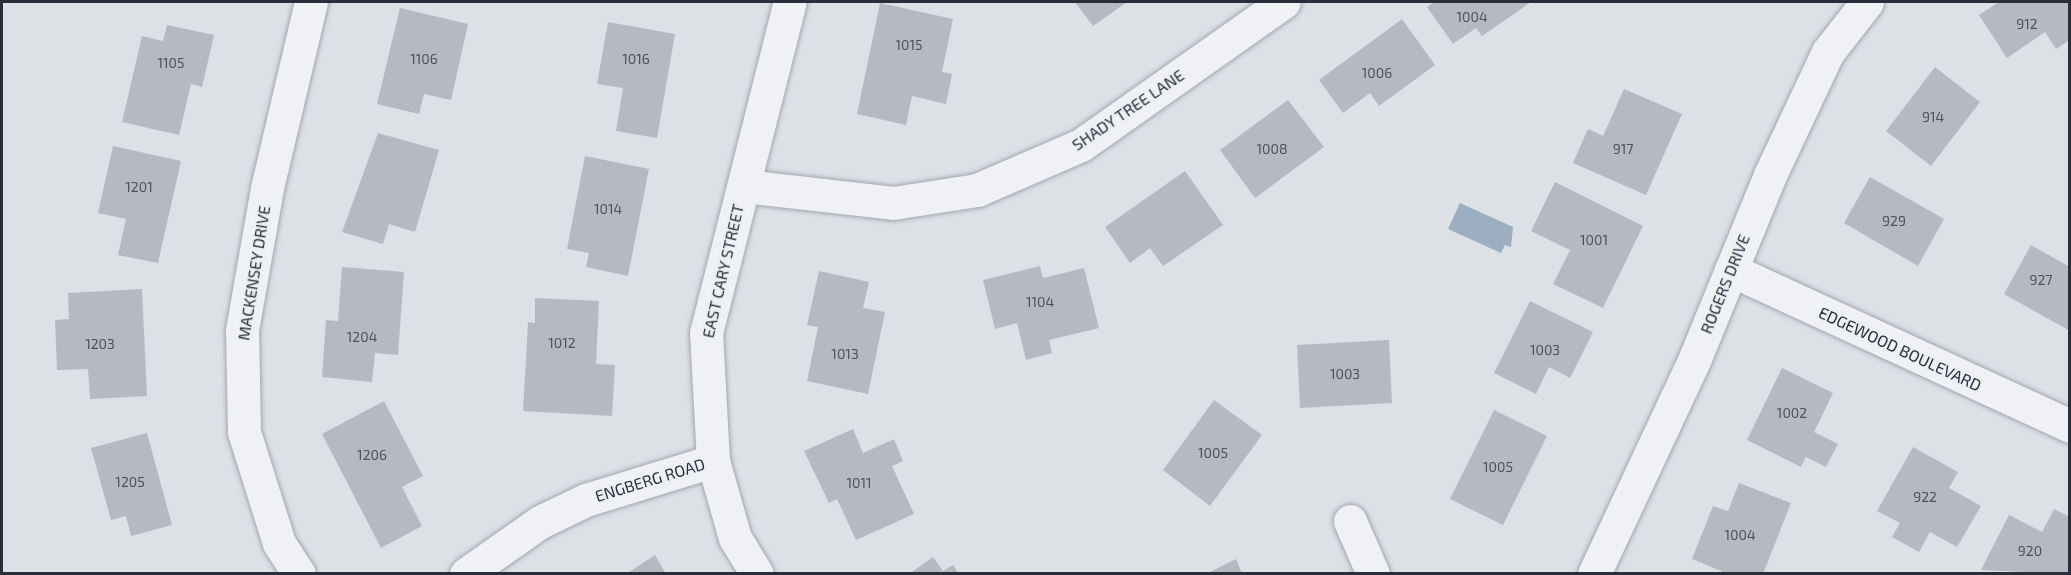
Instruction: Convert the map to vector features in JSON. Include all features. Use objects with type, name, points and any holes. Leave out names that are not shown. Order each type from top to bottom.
[{"type":"street","name":"MACKENSEY DRIVE","points":[[299,573],[279,543],[244,432],[242,330],[267,188],[311,2]]},
{"type":"street","name":"EAST CARY STREET","points":[[757,573],[735,538],[712,461],[706,333],[790,2]]},
{"type":"street","name":"SHADY TREE LANE","points":[[744,186],[893,203],[978,190],[1081,145],[1284,2]]},
{"type":"street","name":"ROGERS DRIVE","points":[[1594,573],[1828,52],[1867,2]]},
{"type":"street","name":"EDGEWOOD BOULEVARD","points":[[1731,270],[2070,426]]},
{"type":"street","name":"ENGBERG ROAD","points":[[466,573],[540,522],[586,500],[712,461]]},
{"type":"street","points":[[1350,521],[1373,573]]},
{"type":"water","points":[[1460,203],[1513,227],[1511,247],[1505,245],[1501,253],[1448,229]]},
{"type":"building","points":[[1075,2],[1127,2],[1093,26]]},
{"type":"building","points":[[1434,2],[1531,2],[1482,36],[1476,28],[1453,44],[1427,7]]},
{"type":"building","points":[[1999,2],[2070,2],[2070,40],[2056,49],[2045,32],[2007,58],[1979,15]]},
{"type":"building","points":[[880,3],[953,19],[942,72],[952,74],[946,104],[912,96],[906,125],[857,114]]},
{"type":"building","points":[[400,8],[468,24],[451,100],[424,94],[419,114],[377,104]]},
{"type":"building","points":[[1402,19],[1435,65],[1379,106],[1370,93],[1343,113],[1319,80]]},
{"type":"building","points":[[608,22],[675,34],[657,138],[616,131],[623,88],[597,84]]},
{"type":"building","points":[[167,25],[214,35],[202,87],[191,84],[179,135],[122,122],[142,36],[163,41]]},
{"type":"building","points":[[1935,67],[1980,102],[1931,166],[1886,131]]},
{"type":"building","points":[[1624,89],[1682,114],[1646,195],[1573,163],[1588,129],[1603,136]]},
{"type":"building","points":[[1288,100],[1324,147],[1255,198],[1220,150]]},
{"type":"building","points":[[378,133],[439,150],[415,232],[389,224],[383,244],[342,232]]},
{"type":"building","points":[[113,146],[181,161],[158,263],[118,255],[126,219],[98,213]]},
{"type":"building","points":[[585,156],[649,169],[628,276],[586,267],[589,253],[567,249]]},
{"type":"building","points":[[1185,171],[1223,225],[1163,266],[1150,248],[1130,263],[1105,227]]},
{"type":"building","points":[[1870,177],[1944,219],[1918,266],[1844,223]]},
{"type":"building","points":[[1555,182],[1643,226],[1603,308],[1553,284],[1570,250],[1531,231]]},
{"type":"building","points":[[2031,245],[2070,267],[2070,331],[2004,294]]},
{"type":"building","points":[[1040,266],[1043,278],[1084,268],[1099,328],[1049,340],[1052,353],[1026,360],[1017,323],[995,329],[983,280]]},
{"type":"building","points":[[342,267],[404,272],[398,355],[375,353],[372,382],[322,377],[326,320],[338,321]]},
{"type":"building","points":[[819,271],[869,282],[863,308],[885,312],[868,394],[807,381],[818,327],[807,325]]},
{"type":"building","points":[[142,289],[147,396],[90,399],[88,369],[57,370],[55,320],[69,319],[68,293]]},
{"type":"building","points":[[535,298],[599,301],[596,364],[615,365],[612,416],[523,411],[528,322],[535,323]]},
{"type":"building","points":[[1530,301],[1593,332],[1570,378],[1549,367],[1536,394],[1494,373]]},
{"type":"building","points":[[1389,340],[1392,403],[1300,408],[1297,345]]},
{"type":"building","points":[[1782,368],[1833,393],[1814,432],[1838,444],[1826,467],[1806,457],[1801,467],[1747,440]]},
{"type":"building","points":[[1214,400],[1262,435],[1210,506],[1163,470]]},
{"type":"building","points":[[384,401],[423,476],[402,487],[422,526],[381,548],[322,434]]},
{"type":"building","points":[[1494,410],[1547,436],[1503,525],[1450,499]]},
{"type":"building","points":[[853,429],[863,453],[894,439],[903,461],[892,466],[914,514],[856,540],[837,499],[829,503],[804,451]]},
{"type":"building","points":[[147,433],[172,525],[131,536],[126,516],[111,520],[91,448]]},
{"type":"building","points":[[1913,447],[1958,472],[1949,488],[1981,506],[1957,547],[1930,532],[1919,552],[1892,537],[1900,523],[1877,511]]},
{"type":"building","points":[[1739,483],[1791,503],[1763,574],[1728,574],[1692,559],[1713,506],[1728,511]]},
{"type":"building","points":[[2054,509],[2070,517],[2070,574],[1981,570],[2009,515],[2042,532]]},
{"type":"building","points":[[655,555],[666,574],[626,574]]},
{"type":"building","points":[[933,557],[943,571],[953,565],[959,574],[909,574]]},
{"type":"building","points":[[1236,559],[1242,574],[1206,574]]}]
